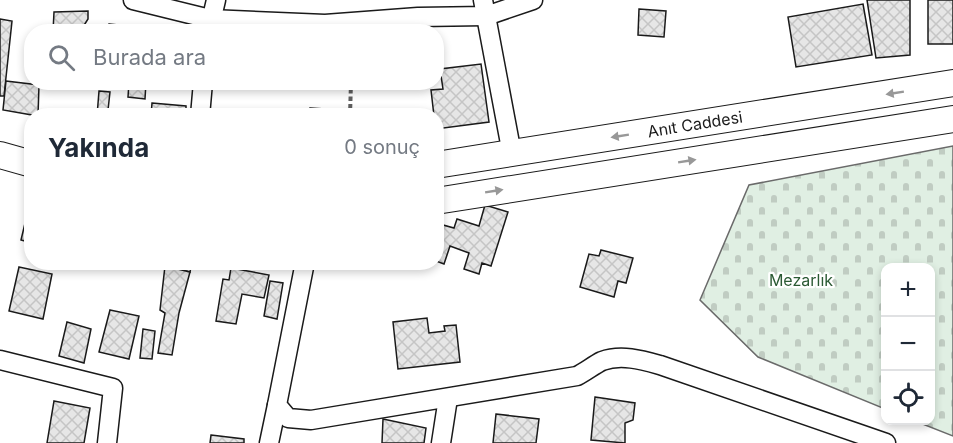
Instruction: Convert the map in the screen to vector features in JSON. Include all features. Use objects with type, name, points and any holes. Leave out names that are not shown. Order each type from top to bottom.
[{"type":"main road","name":"Anıt Caddesi","points":[[444,164],[953,83]]},
{"type":"main road","points":[[444,200],[953,119]]},
{"type":"main road","points":[[0,155],[24,162]]},
{"type":"street","points":[[133,0],[206,24]]},
{"type":"street","points":[[209,24],[216,0]]},
{"type":"street","points":[[325,24],[418,18],[533,0]]},
{"type":"street","points":[[485,8],[512,153]]},
{"type":"street","points":[[201,108],[202,90]]},
{"type":"street","points":[[269,443],[303,270]]},
{"type":"street","points":[[277,405],[288,418],[312,420],[577,376],[603,361],[622,358],[639,359],[886,443]]},
{"type":"street","points":[[0,360],[113,388],[107,443]]},
{"type":"street","points":[[441,443],[448,398]]},
{"type":"path","points":[[350,108],[351,90]]},
{"type":"green space","name":"Mezarlık","points":[[953,146],[953,436],[925,425],[935,425],[935,263],[881,263],[881,407],[758,357],[700,300],[749,185]]},
{"type":"building","points":[[867,0],[910,0],[910,55],[876,58]]},
{"type":"building","points":[[928,0],[953,0],[953,44],[928,44]]},
{"type":"building","points":[[863,4],[872,55],[796,67],[788,17]]},
{"type":"building","points":[[639,9],[666,11],[664,37],[638,35]]},
{"type":"building","points":[[88,11],[88,19],[85,24],[53,24],[54,12]]},
{"type":"building","points":[[0,19],[12,21],[4,96],[0,96]]},
{"type":"building","points":[[481,64],[489,122],[444,128],[444,108],[433,108],[431,90],[444,90],[444,69]]},
{"type":"building","points":[[6,81],[24,83],[24,90],[39,90],[38,108],[24,108],[24,114],[3,110]]},
{"type":"building","points":[[128,90],[146,90],[145,99],[128,97]]},
{"type":"building","points":[[99,91],[110,92],[108,108],[98,108]]},
{"type":"building","points":[[152,103],[186,106],[186,108],[152,108]]},
{"type":"building","points":[[485,205],[508,212],[491,266],[482,263],[479,274],[464,269],[469,253],[450,246],[444,264],[444,225],[454,228],[457,219],[479,226]]},
{"type":"building","points":[[601,250],[633,258],[626,283],[618,281],[614,297],[580,287],[589,254],[599,256]]},
{"type":"building","points":[[19,267],[24,270],[52,274],[43,319],[9,311]]},
{"type":"building","points":[[165,270],[190,272],[179,313],[172,355],[158,353],[165,313],[160,310]]},
{"type":"building","points":[[231,270],[269,275],[264,298],[242,294],[236,324],[216,321],[223,279],[229,280]]},
{"type":"building","points":[[270,281],[283,283],[277,319],[264,316]]},
{"type":"building","points":[[110,310],[139,316],[129,359],[99,352]]},
{"type":"building","points":[[427,318],[429,333],[445,331],[444,326],[456,325],[460,362],[398,369],[393,322]]},
{"type":"building","points":[[67,322],[91,329],[84,363],[59,356]]},
{"type":"building","points":[[143,329],[155,331],[152,359],[140,358]]},
{"type":"building","points":[[595,397],[635,403],[633,420],[625,423],[625,443],[591,440]]},
{"type":"building","points":[[54,401],[90,408],[84,443],[47,443]]},
{"type":"building","points":[[496,414],[539,419],[536,443],[493,443]]},
{"type":"building","points":[[383,419],[426,428],[424,443],[382,443]]},
{"type":"building","points":[[211,435],[244,439],[244,443],[210,443]]}]
